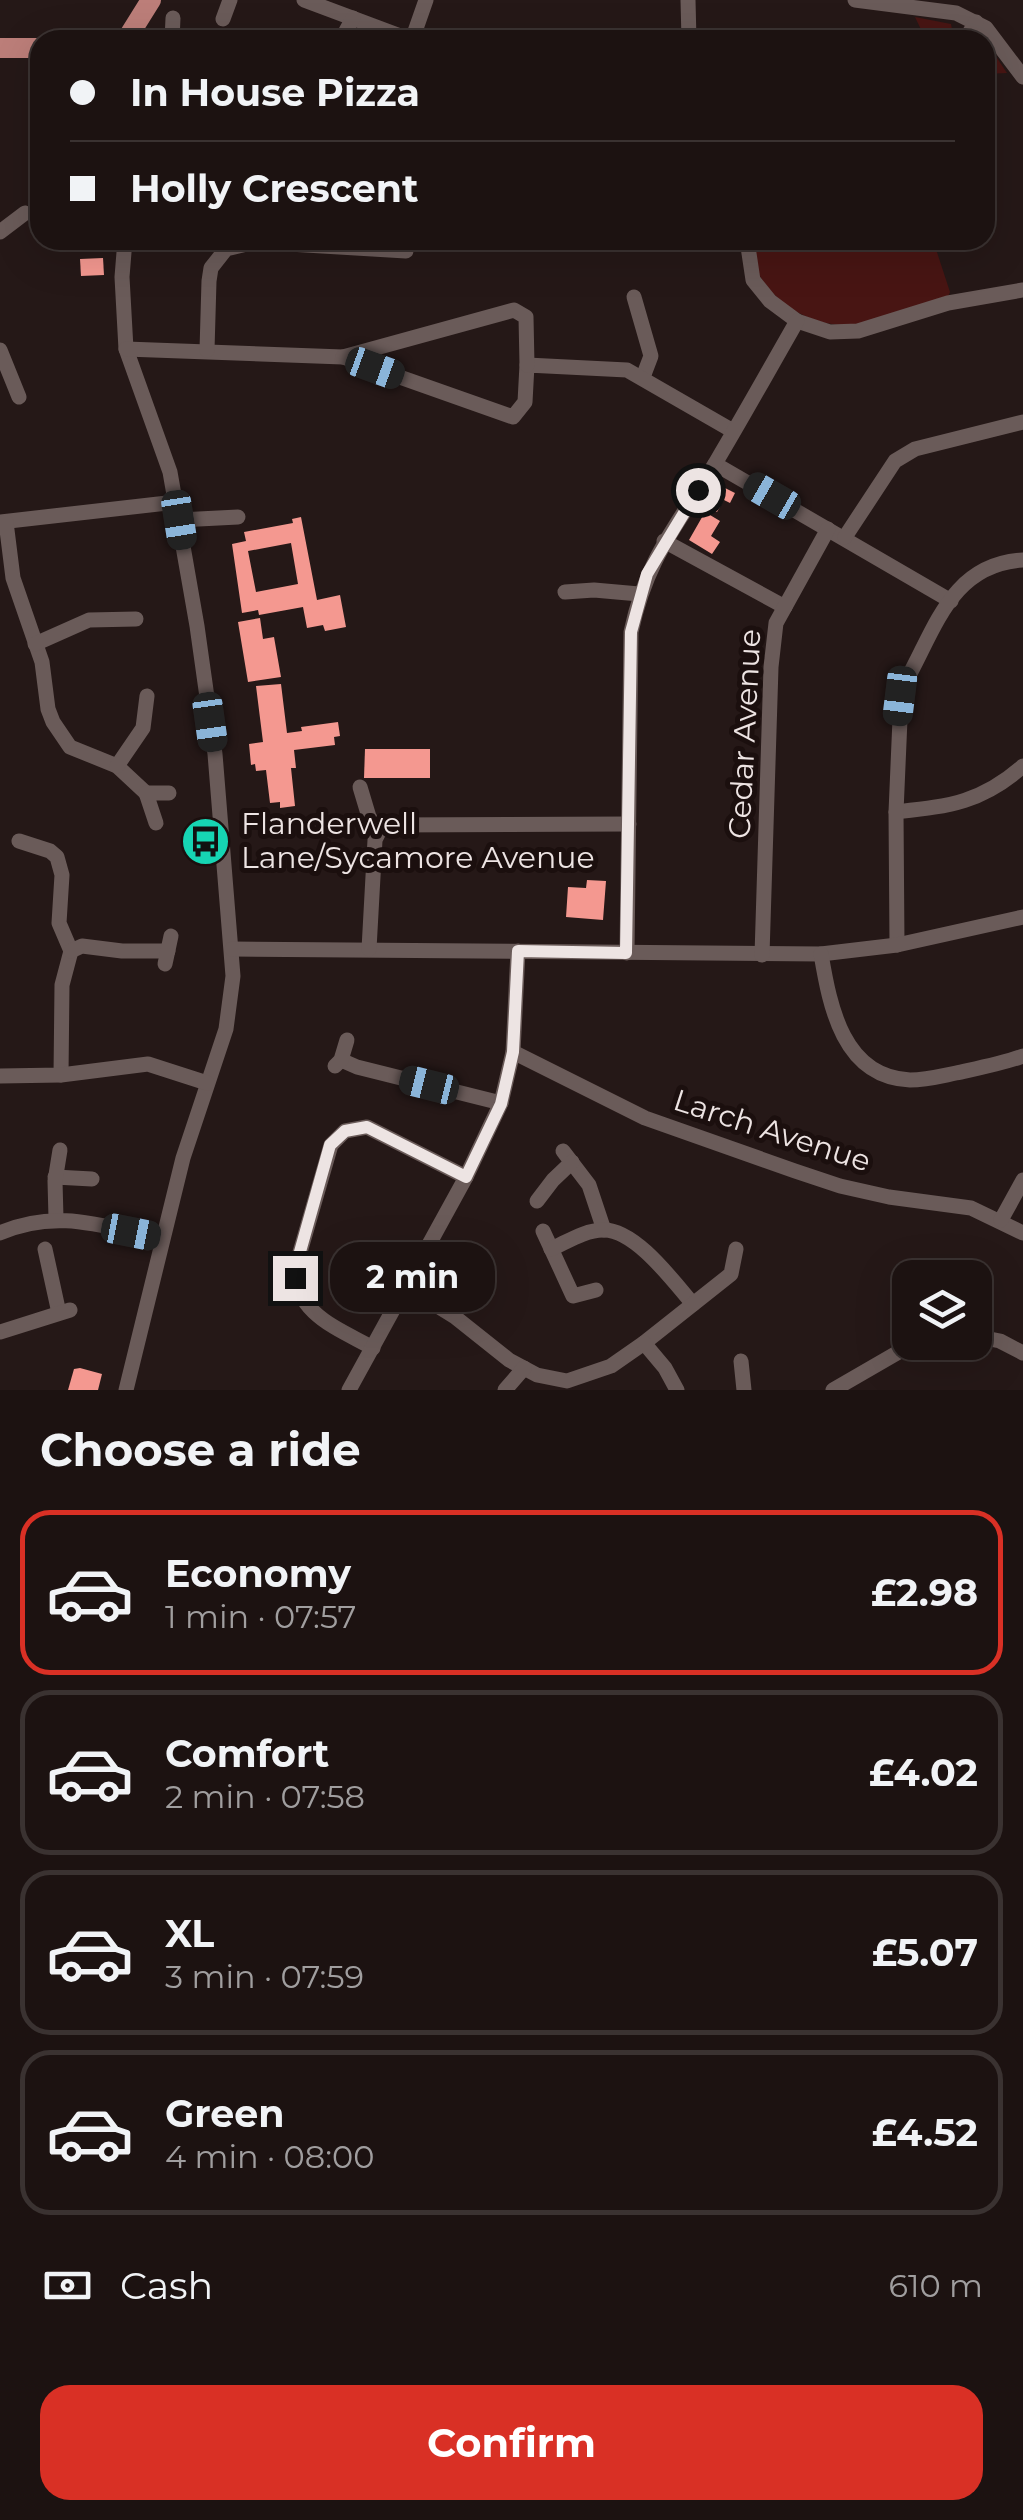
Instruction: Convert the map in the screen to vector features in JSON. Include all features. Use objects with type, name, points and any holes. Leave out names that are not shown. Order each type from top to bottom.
[{"type":"main road","points":[[133,30],[151,0]]},
{"type":"main road","points":[[0,48],[30,48]]},
{"type":"street","points":[[222,19],[230,0]]},
{"type":"street","points":[[304,0],[384,30]]},
{"type":"street","points":[[415,30],[426,0]]},
{"type":"street","points":[[688,0],[690,30]]},
{"type":"street","points":[[854,0],[956,13],[986,30]]},
{"type":"street","points":[[172,30],[173,18]]},
{"type":"street","points":[[346,30],[352,18]]},
{"type":"street","points":[[971,30],[976,22]]},
{"type":"street","points":[[995,37],[1023,77]]},
{"type":"street","points":[[0,232],[24,213]]},
{"type":"street","points":[[124,250],[126,349],[162,447],[176,502],[215,754],[232,949],[232,1004],[162,1238],[126,1390]]},
{"type":"street","points":[[207,350],[208,281],[217,257],[225,250]]},
{"type":"street","points":[[748,250],[753,280],[770,300],[796,321],[830,332],[845,333],[948,303],[1023,290]]},
{"type":"street","points":[[634,296],[651,356],[643,377]]},
{"type":"street","points":[[126,349],[342,357],[513,417],[525,402],[526,317],[514,310],[342,357]]},
{"type":"street","points":[[626,953],[631,632],[639,594],[664,542],[715,464],[796,321]]},
{"type":"street","points":[[0,350],[19,396]]},
{"type":"street","points":[[526,366],[610,367],[643,377],[733,431]]},
{"type":"street","points":[[845,537],[894,461],[916,449],[1023,422]]},
{"type":"street","points":[[715,464],[951,600]]},
{"type":"street","points":[[156,823],[146,794],[116,766],[84,755],[60,735],[48,708],[44,670],[13,578],[3,522],[176,502]]},
{"type":"street","points":[[179,520],[238,518]]},
{"type":"street","name":"Cedar Avenue","points":[[762,955],[771,667],[776,624],[828,529]]},
{"type":"street","points":[[664,542],[784,607]]},
{"type":"street","points":[[898,945],[896,812],[900,696],[951,600],[971,575],[985,567],[1023,560]]},
{"type":"street","points":[[565,592],[639,594]]},
{"type":"street","points":[[35,644],[89,620],[136,619]]},
{"type":"street","points":[[116,766],[143,728],[147,696]]},
{"type":"street","points":[[896,812],[954,806],[971,800],[998,786],[1023,766]]},
{"type":"street","points":[[360,786],[378,832]]},
{"type":"street","points":[[146,794],[169,792]]},
{"type":"street","points":[[369,949],[375,840],[378,832],[388,826],[629,824]]},
{"type":"street","points":[[19,841],[50,852],[60,864],[59,923],[70,950],[62,985],[61,1075]]},
{"type":"street","points":[[232,949],[821,954],[898,945],[1023,917]]},
{"type":"street","points":[[70,950],[82,946],[122,951],[168,950]]},
{"type":"street","points":[[349,1390],[466,1177],[501,1104],[513,1052],[518,951]]},
{"type":"street","points":[[821,954],[829,1000],[842,1034],[851,1050],[878,1071],[895,1078],[922,1080],[1023,1056]]},
{"type":"street","points":[[346,1040],[338,1063],[501,1104]]},
{"type":"street","name":"Larch Avenue","points":[[513,1052],[646,1118],[795,1171],[889,1197],[971,1208],[1023,1233]]},
{"type":"street","points":[[0,1076],[61,1075],[148,1064],[207,1082]]},
{"type":"street","points":[[372,1348],[314,1314],[302,1300],[295,1278],[330,1145],[345,1131],[367,1127],[466,1177]]},
{"type":"street","points":[[56,1218],[60,1150]]},
{"type":"street","points":[[538,1201],[568,1156],[589,1185],[604,1230]]},
{"type":"street","points":[[56,1177],[92,1179]]},
{"type":"street","points":[[1000,1220],[1023,1180]]},
{"type":"street","points":[[0,1233],[56,1218],[162,1238]]},
{"type":"street","points":[[551,1249],[588,1232],[604,1230],[624,1235],[652,1259],[692,1304]]},
{"type":"street","points":[[543,1231],[573,1296],[596,1290]]},
{"type":"street","points":[[0,1332],[64,1312],[45,1249]]},
{"type":"street","points":[[405,1286],[524,1368],[554,1380],[580,1378],[611,1366],[730,1274],[736,1249]]},
{"type":"street","points":[[992,1340],[1023,1353]]},
{"type":"street","points":[[644,1343],[677,1390]]},
{"type":"street","points":[[832,1390],[892,1356]]},
{"type":"street","points":[[742,1361],[744,1390]]},
{"type":"street","points":[[505,1390],[524,1368]]},
{"type":"shaded area","points":[[915,17],[951,24],[952,30],[921,30]]},
{"type":"shaded area","points":[[995,55],[1007,73],[995,74]]},
{"type":"shaded area","points":[[753,250],[936,250],[950,292],[948,297],[879,319],[856,324],[827,323],[786,305],[765,284]]},
{"type":"building","points":[[103,258],[104,275],[81,276],[80,259]]},
{"type":"building","points":[[719,485],[735,493],[730,503],[724,500],[717,512],[707,507]]},
{"type":"building","points":[[705,512],[720,521],[711,536],[720,542],[712,554],[689,540]]},
{"type":"building","points":[[301,517],[317,600],[340,595],[346,627],[325,631],[323,625],[307,628],[303,607],[259,615],[258,610],[242,613],[232,544],[246,541],[244,532],[293,523],[292,519]],"holes":[[[291,543],[298,584],[256,592],[248,551]]]},
{"type":"building","points":[[260,618],[263,639],[274,637],[281,677],[248,682],[238,622]]},
{"type":"building","points":[[281,684],[287,733],[338,722],[340,736],[334,737],[335,745],[294,750],[296,768],[291,768],[295,806],[280,808],[280,802],[270,803],[266,770],[256,771],[255,764],[251,765],[249,744],[263,742],[256,686]]},
{"type":"building","points":[[365,749],[430,749],[430,778],[364,778]]},
{"type":"building","points":[[587,880],[606,881],[603,920],[566,917],[568,887],[586,888]]},
{"type":"building","points":[[74,1369],[102,1374],[98,1390],[68,1390]]},
{"type":"place","name":"Flanderwell Lane/Sycamore Avenue","points":[[206,841]]},
{"type":"route","points":[[295,1278],[330,1145],[345,1131],[367,1127],[466,1177],[501,1104],[513,1052],[518,951],[626,953],[631,632],[647,574],[698,490]]}]
